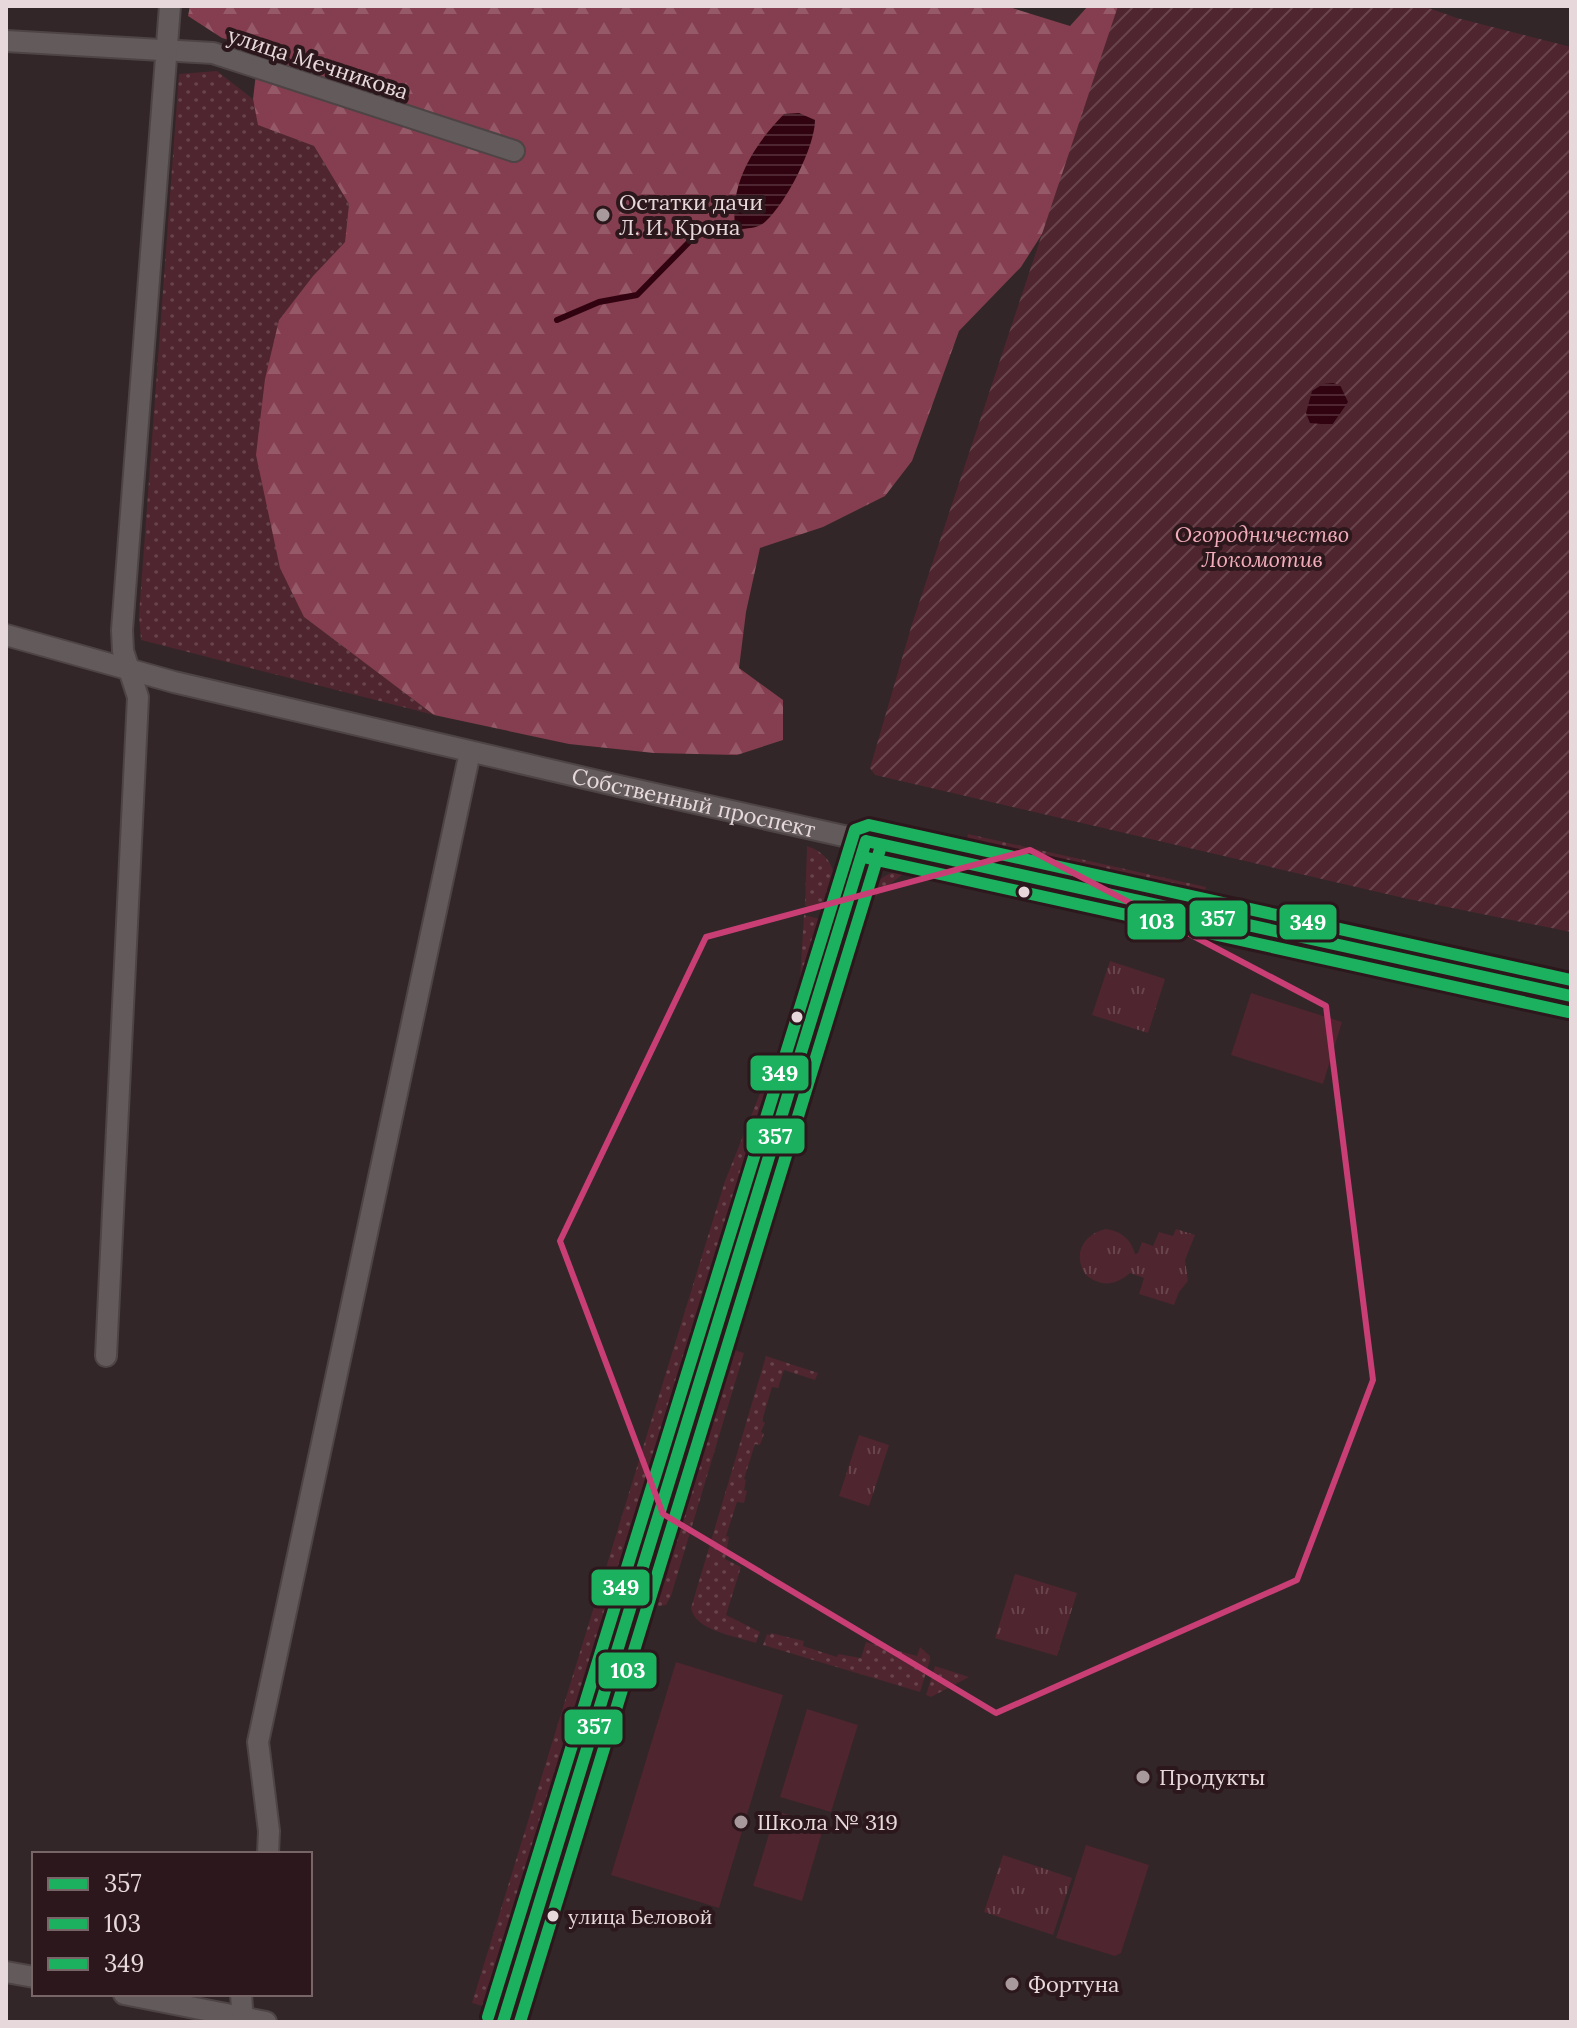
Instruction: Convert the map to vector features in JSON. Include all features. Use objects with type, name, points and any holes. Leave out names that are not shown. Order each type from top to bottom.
[{"type":"street","points":[[106,1356],[138,697],[123,651],[122,630],[170,6]]},
{"type":"street","name":"улица Мечникова","points":[[6,41],[213,53],[514,151]]},
{"type":"street","name":"Собственный проспект","points":[[6,635],[129,669],[470,752],[1571,996]]},
{"type":"street","points":[[268,1852],[269,1831],[258,1742],[470,752]]},
{"type":"street","points":[[503,2022],[866,841]]},
{"type":"street","points":[[6,1972],[32,1977]]},
{"type":"street","points":[[133,1996],[266,2022]]},
{"type":"street","points":[[241,1996],[244,2020]]},
{"type":"highlighted area","points":[[1030,850],[1326,1006],[1373,1380],[1297,1580],[996,1713],[663,1514],[560,1241],[706,937]]},
{"type":"green space","points":[[190,6],[1006,6],[1070,26],[1088,6],[1140,6],[1074,184],[1021,267],[959,331],[912,461],[885,496],[823,527],[760,548],[746,612],[739,668],[783,700],[783,740],[737,755],[654,753],[569,744],[434,715],[304,617],[280,568],[256,455],[265,379],[279,320],[313,276],[345,242],[349,204],[314,146],[258,125],[253,99],[259,48],[222,38],[188,16]]},
{"type":"green space","name":"Огородничество Локомотив","points":[[1118,6],[1423,6],[1457,18],[1571,47],[1571,932],[1408,899],[875,775],[870,768],[912,624]]},
{"type":"green space","points":[[217,71],[253,99],[259,125],[314,146],[349,204],[345,242],[313,276],[279,320],[304,617],[434,715],[141,640],[139,615],[179,74]]},
{"type":"green space","points":[[968,834],[1206,887],[1204,897],[966,845]]},
{"type":"green space","points":[[807,846],[818,851],[831,864],[835,891],[831,912],[805,906]]},
{"type":"green space","points":[[907,869],[859,910],[877,882],[890,873]]},
{"type":"green space","points":[[804,915],[828,921],[822,940],[800,979]]},
{"type":"green space","points":[[1110,961],[1165,979],[1148,1033],[1092,1015]]},
{"type":"green space","points":[[1251,993],[1342,1022],[1323,1084],[1231,1055]]},
{"type":"green space","points":[[779,1046],[774,1091],[509,1953],[506,1953],[508,1957],[492,2009],[472,2003],[725,1181]]},
{"type":"green space","points":[[1106,1229],[1125,1237],[1135,1254],[1142,1242],[1153,1246],[1159,1232],[1173,1236],[1176,1229],[1195,1235],[1185,1260],[1188,1281],[1174,1305],[1139,1294],[1144,1278],[1130,1273],[1108,1283],[1097,1282],[1086,1275],[1080,1260],[1082,1246],[1091,1235]]},
{"type":"green space","points":[[731,1352],[744,1353],[671,1596],[666,1605],[653,1607]]},
{"type":"green space","points":[[766,1356],[818,1373],[815,1380],[784,1370],[778,1388],[772,1387],[762,1421],[765,1423],[761,1432],[764,1434],[760,1445],[755,1444],[744,1479],[744,1490],[747,1491],[744,1503],[737,1502],[726,1536],[729,1537],[725,1559],[741,1567],[726,1615],[760,1632],[756,1643],[708,1627],[694,1616],[691,1608]]},
{"type":"green space","points":[[859,1435],[889,1445],[869,1506],[839,1496]]},
{"type":"green space","points":[[1015,1574],[1077,1593],[1057,1656],[995,1638]]},
{"type":"green space","points":[[767,1634],[804,1641],[803,1646],[837,1657],[838,1654],[861,1658],[866,1642],[917,1656],[920,1647],[930,1656],[930,1660],[920,1692],[763,1645]]},
{"type":"green space","points":[[676,1662],[783,1695],[719,1908],[611,1875]]},
{"type":"green space","points":[[935,1666],[969,1677],[931,1697],[926,1695]]},
{"type":"green space","points":[[807,1709],[858,1725],[831,1812],[780,1797]]},
{"type":"green space","points":[[776,1811],[824,1825],[802,1901],[753,1886]]},
{"type":"green space","points":[[1086,1845],[1149,1865],[1121,1953],[1115,1956],[1056,1938]]},
{"type":"green space","points":[[1003,1855],[1072,1878],[1053,1935],[984,1912]]},
{"type":"shaded area","points":[[799,113],[815,120],[810,145],[798,174],[766,221],[742,229],[735,225],[734,209],[747,165],[763,138],[784,114]]},
{"type":"shaded area","points":[[1323,384],[1340,385],[1348,402],[1332,425],[1310,423],[1306,413],[1312,391]]},
{"type":"waterway","points":[[557,320],[599,302],[637,295],[697,234],[729,231],[735,225]]},
{"type":"transit line","name":"349","points":[[488,2017],[855,830],[869,825],[1571,980]]},
{"type":"transit line","name":"357","points":[[866,841],[1571,996]]},
{"type":"transit line","name":"357","points":[[503,2022],[866,841]]},
{"type":"transit line","name":"103","points":[[520,2022],[881,846]]},
{"type":"transit line","name":"103","points":[[863,857],[1568,1012]]},
{"type":"place","name":"Остатки дачи Л. И. Крона","points":[[603,215]]},
{"type":"place","name":"Продукты","points":[[1143,1777]]},
{"type":"place","name":"Школа № 319","points":[[741,1822]]},
{"type":"place","name":"улица Беловой","points":[[553,1916]]},
{"type":"place","name":"Фортуна","points":[[1012,1984]]}]
